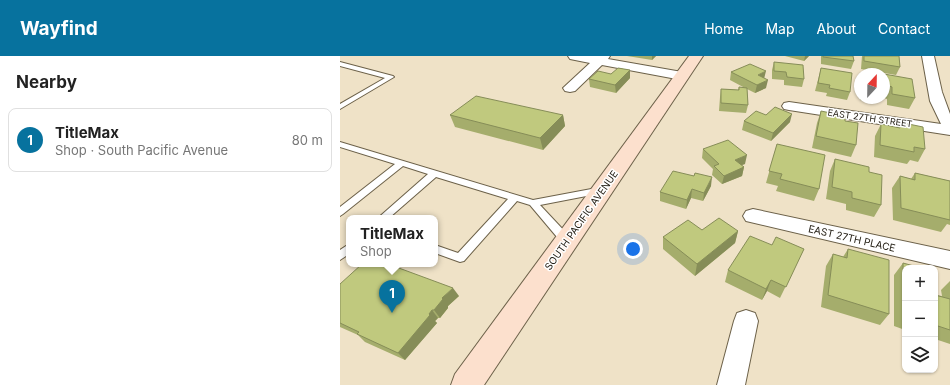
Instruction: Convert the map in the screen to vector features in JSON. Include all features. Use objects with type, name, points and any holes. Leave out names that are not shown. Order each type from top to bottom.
[{"type":"main road","name":"SOUTH PACIFIC AVENUE","points":[[466,385],[696,56]]},
{"type":"street","points":[[574,56],[602,58],[682,76]]},
{"type":"street","points":[[928,56],[935,98],[942,115],[950,126]]},
{"type":"street","points":[[570,88],[602,58]]},
{"type":"street","name":"EAST 27TH STREET","points":[[789,106],[950,130]]},
{"type":"street","name":"EAST 27TH PLACE","points":[[753,216],[950,260]]},
{"type":"street","points":[[731,385],[746,321]]},
{"type":"lane","points":[[340,64],[391,77],[340,108]]},
{"type":"lane","points":[[340,144],[533,203],[602,190]]},
{"type":"lane","points":[[340,212],[402,163]]},
{"type":"lane","points":[[386,215],[435,173]]},
{"type":"lane","points":[[438,251],[460,258],[515,197]]},
{"type":"lane","points":[[533,203],[566,240]]},
{"type":"building","points":[[853,56],[854,61],[823,57]]},
{"type":"building","points":[[864,56],[899,56],[900,67],[864,61]]},
{"type":"building","points":[[774,62],[803,65],[804,79],[787,77],[786,72],[774,71]]},
{"type":"building","points":[[750,64],[766,71],[758,75],[768,80],[757,85],[731,72]]},
{"type":"building","points":[[618,68],[630,70],[615,85],[589,79],[598,71],[611,74]]},
{"type":"building","points":[[821,68],[852,73],[850,92],[829,88],[830,85],[818,83]]},
{"type":"building","points":[[890,75],[912,79],[915,98],[892,94],[892,87],[890,86]]},
{"type":"building","points":[[739,87],[747,88],[748,105],[721,103],[721,89],[739,90]]},
{"type":"building","points":[[476,96],[563,115],[540,138],[450,115]]},
{"type":"building","points":[[775,107],[792,114],[773,133],[744,121],[756,111],[766,115]]},
{"type":"building","points":[[821,111],[845,116],[845,121],[858,123],[856,145],[816,136]]},
{"type":"building","points":[[899,122],[923,127],[925,149],[914,147],[914,152],[880,145],[881,124],[900,128]]},
{"type":"building","points":[[728,140],[747,155],[735,160],[744,167],[724,176],[714,166],[719,164],[703,149]]},
{"type":"building","points":[[777,144],[825,155],[819,189],[780,179],[782,174],[769,171]]},
{"type":"building","points":[[835,159],[869,167],[869,172],[882,175],[881,205],[852,198],[852,192],[832,187]]},
{"type":"building","points":[[673,171],[694,176],[695,173],[712,177],[704,193],[692,189],[687,200],[660,192]]},
{"type":"building","points":[[915,173],[950,181],[950,220],[901,208],[900,176],[915,180]]},
{"type":"building","points":[[719,218],[738,231],[697,264],[663,237],[688,220],[702,230]]},
{"type":"building","points":[[750,236],[772,245],[776,237],[804,249],[786,287],[771,280],[766,289],[728,270]]},
{"type":"building","points":[[848,249],[889,260],[889,314],[828,295],[833,254],[847,258]]},
{"type":"building","points":[[359,267],[396,267],[453,288],[442,298],[443,299],[434,310],[432,310],[429,314],[430,315],[398,353],[357,334],[359,332],[340,323],[340,284]]},
{"type":"building","points":[[938,296],[950,299],[950,330],[938,326]]},
{"type":"place","name":"TitleMax","points":[[392,313]]}]
